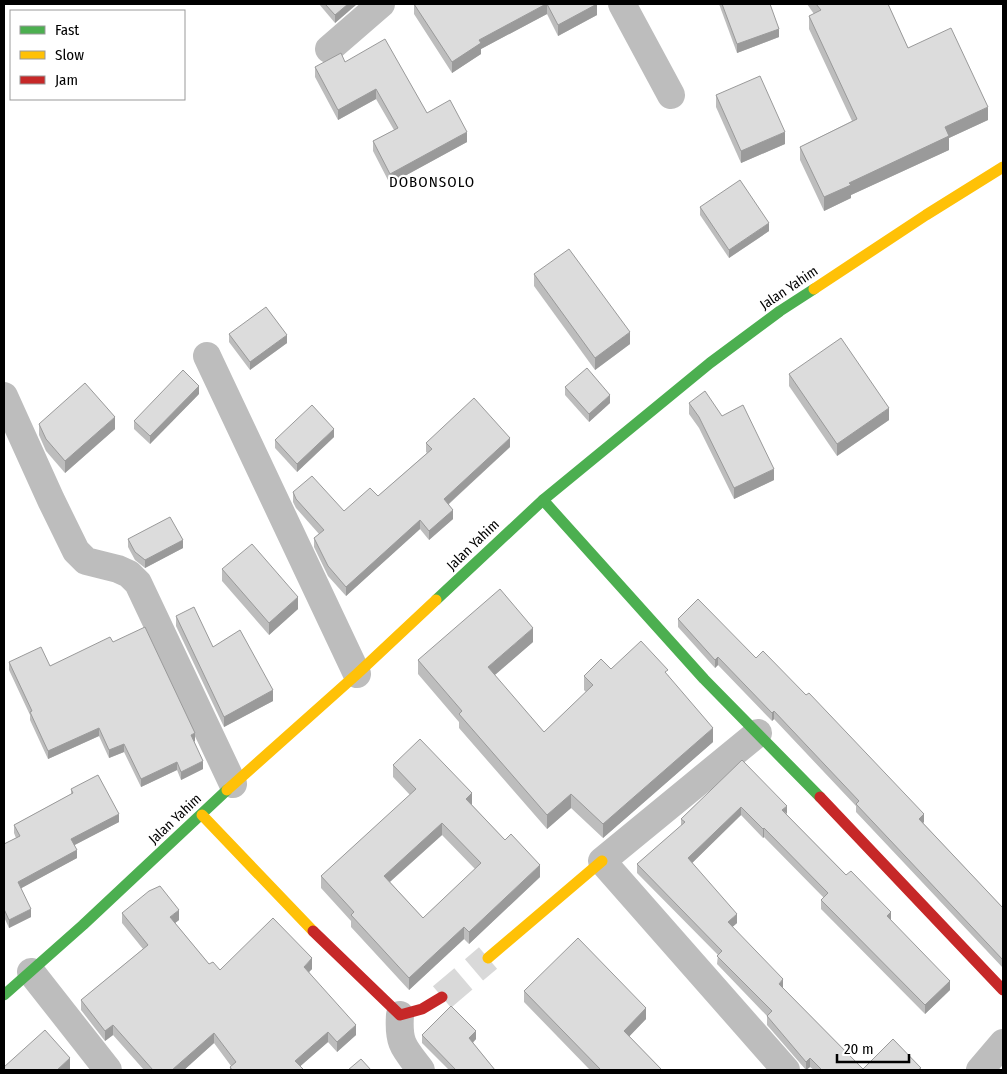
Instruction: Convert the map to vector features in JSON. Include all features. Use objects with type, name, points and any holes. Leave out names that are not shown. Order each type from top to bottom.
[{"type":"street","points":[[329,49],[381,4]]},
{"type":"street","points":[[622,4],[671,95]]},
{"type":"street","name":"Jalan Yahim","points":[[4,995],[202,815],[233,784],[357,674],[543,500],[710,363],[780,311],[1003,167]]},
{"type":"street","points":[[207,356],[357,674]]},
{"type":"street","points":[[4,396],[76,551],[86,562],[118,569],[129,574],[138,583],[233,784]]},
{"type":"street","points":[[543,500],[667,639],[1003,990]]},
{"type":"street","points":[[488,958],[602,861],[758,734]]},
{"type":"street","points":[[202,815],[324,942],[400,1015],[400,1041],[421,1070]]},
{"type":"street","points":[[602,861],[786,1070]]},
{"type":"street","points":[[30,972],[108,1070]]},
{"type":"street","points":[[400,1015],[413,1013],[427,1007],[442,997]]},
{"type":"street","points":[[980,1070],[1003,1043]]},
{"type":"building","points":[[325,4],[348,4],[335,15]]},
{"type":"building","points":[[414,4],[546,4],[479,40],[481,43],[452,62]]},
{"type":"building","points":[[547,4],[597,4],[558,25]]},
{"type":"building","points":[[722,4],[770,4],[779,29],[737,44]]},
{"type":"building","points":[[816,4],[888,4],[908,48],[951,28],[988,107],[945,127],[949,136],[849,183],[851,185],[824,197],[800,147],[857,119],[809,16],[821,10]]},
{"type":"building","points":[[385,39],[427,113],[450,100],[467,132],[390,174],[373,141],[398,128],[376,89],[338,110],[315,67],[341,53],[345,62]]},
{"type":"building","points":[[760,76],[785,132],[741,151],[716,95]]},
{"type":"building","points":[[740,180],[769,223],[729,250],[700,207]]},
{"type":"building","points":[[569,249],[630,332],[595,358],[534,274]]},
{"type":"building","points":[[266,307],[287,335],[250,362],[229,334]]},
{"type":"building","points":[[841,338],[889,408],[837,444],[789,374]]},
{"type":"building","points":[[587,368],[610,395],[589,414],[565,387]]},
{"type":"building","points":[[183,370],[199,386],[150,436],[134,421]]},
{"type":"building","points":[[85,383],[115,417],[65,461],[46,439],[39,424]]},
{"type":"building","points":[[705,391],[722,416],[743,405],[774,469],[734,488],[699,417],[689,403]]},
{"type":"building","points":[[474,398],[510,438],[444,499],[453,510],[429,531],[420,520],[346,587],[328,566],[314,538],[324,530],[296,499],[293,492],[312,476],[344,511],[370,488],[378,496],[432,449],[426,443]]},
{"type":"building","points":[[312,405],[334,429],[297,464],[275,440]]},
{"type":"building","points":[[170,517],[183,540],[145,560],[135,552],[128,539]]},
{"type":"building","points":[[252,544],[298,597],[269,623],[222,569]]},
{"type":"building","points":[[500,589],[533,628],[488,667],[544,732],[593,685],[584,676],[601,659],[611,669],[641,641],[668,670],[665,672],[713,728],[603,824],[571,794],[547,815],[459,714],[462,711],[418,660]]},
{"type":"building","points":[[698,599],[756,658],[763,651],[806,695],[809,693],[924,814],[919,819],[1003,908],[1003,960],[856,804],[859,801],[774,711],[772,713],[718,657],[715,660],[678,619]]},
{"type":"building","points":[[194,607],[213,647],[240,630],[273,690],[224,717],[176,616]]},
{"type":"building","points":[[145,627],[195,733],[191,735],[203,761],[181,772],[177,762],[141,779],[124,744],[109,750],[99,728],[48,751],[9,662],[41,647],[50,666],[110,637],[113,642]]},
{"type":"building","points":[[420,739],[472,793],[466,799],[505,840],[511,834],[540,865],[469,932],[464,927],[409,978],[351,915],[354,912],[321,876],[416,789],[393,765]],"holes":[[[442,823],[481,863],[423,918],[384,876]]]},
{"type":"building","points":[[742,760],[787,806],[782,810],[846,875],[851,871],[891,912],[887,916],[950,981],[925,1005],[821,900],[828,893],[741,807],[688,858],[737,914],[728,922],[783,979],[779,984],[863,1069],[893,1039],[921,1068],[918,1070],[822,1070],[810,1058],[806,1062],[767,1016],[772,1011],[717,956],[722,951],[637,864],[685,822],[681,819]]},
{"type":"building","points":[[98,775],[119,814],[71,839],[77,850],[18,882],[31,909],[9,920],[4,909],[4,844],[20,836],[14,825],[73,793],[71,789]]},
{"type":"building","points":[[160,886],[179,910],[170,917],[209,964],[213,962],[220,970],[273,918],[312,958],[304,967],[356,1025],[337,1042],[328,1032],[295,1061],[304,1070],[232,1070],[230,1067],[236,1062],[214,1033],[172,1070],[153,1070],[113,1025],[105,1031],[81,1000],[148,945],[122,913],[149,891]]},
{"type":"building","points":[[578,938],[646,1008],[624,1031],[662,1070],[601,1070],[524,991]]},
{"type":"building","points":[[451,1006],[476,1031],[469,1038],[495,1070],[456,1070],[422,1035]]},
{"type":"building","points":[[45,1030],[70,1058],[57,1070],[4,1070],[4,1067]]},
{"type":"building","points":[[361,1059],[371,1070],[348,1070]]},
{"type":"tunnel","points":[[442,997],[488,958]]},
{"type":"traffic: fast","points":[[436,600],[543,500],[710,363],[780,311],[814,289]]},
{"type":"traffic: fast","points":[[543,500],[704,679],[820,797]]},
{"type":"traffic: fast","points":[[4,995],[83,925],[227,790]]},
{"type":"traffic: slow","points":[[814,289],[1003,167]]},
{"type":"traffic: slow","points":[[227,790],[357,674],[436,600]]},
{"type":"traffic: slow","points":[[202,815],[313,931]]},
{"type":"traffic: slow","points":[[488,958],[602,861]]},
{"type":"traffic: jam","points":[[820,797],[1003,990]]},
{"type":"traffic: jam","points":[[313,931],[400,1015],[422,1009],[442,997]]},
{"type":"district","name":"DOBONSOLO","points":[[432,182]]}]
